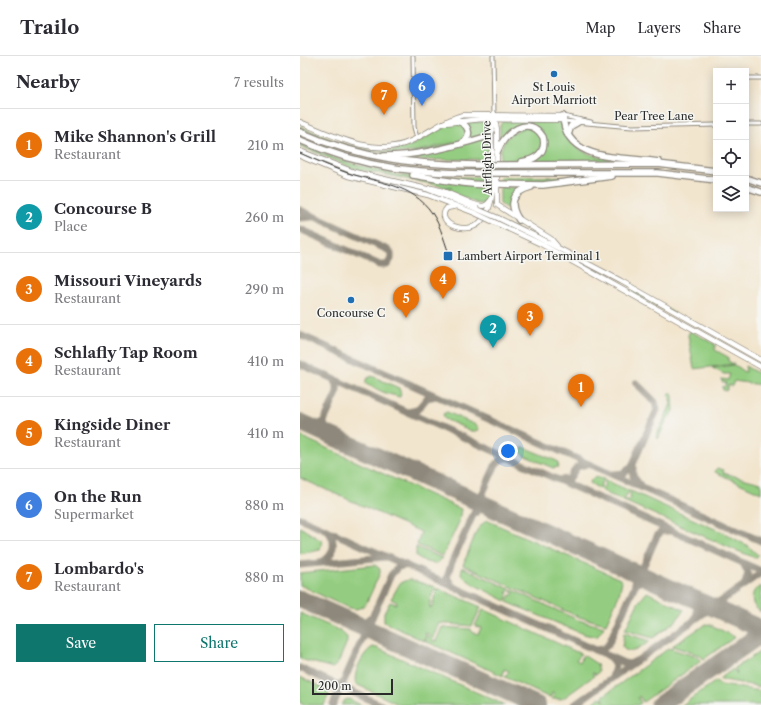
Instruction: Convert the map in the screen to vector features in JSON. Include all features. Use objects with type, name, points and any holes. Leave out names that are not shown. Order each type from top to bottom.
[{"type":"highway","points":[[563,118],[568,135],[576,145],[591,153],[713,170]]},
{"type":"highway","points":[[457,121],[466,125],[468,130],[467,138],[461,143]]},
{"type":"highway","points":[[568,135],[571,126],[578,122]]},
{"type":"highway","points":[[497,152],[504,137],[516,129],[531,127],[541,134],[544,145],[540,155],[528,161],[508,165]]},
{"type":"highway","points":[[372,156],[410,155],[485,136],[494,129]]},
{"type":"highway","points":[[300,132],[332,145],[372,156],[428,164],[647,164],[686,166]]},
{"type":"highway","points":[[300,140],[345,158],[404,171],[433,173],[673,174],[713,180]]},
{"type":"highway","points":[[404,171],[410,174],[441,180],[473,184],[495,183],[537,185],[628,173]]},
{"type":"highway","points":[[749,179],[761,183]]},
{"type":"highway","points":[[519,220],[513,209],[514,199],[522,190],[537,185]]},
{"type":"highway","points":[[749,188],[761,192]]},
{"type":"street","points":[[413,56],[414,127],[417,138]]},
{"type":"street","name":"Airflight Drive","points":[[493,56],[495,183]]},
{"type":"street","points":[[749,78],[761,78]]},
{"type":"street","points":[[300,122],[353,142],[376,147],[398,146],[417,138],[448,120],[463,115],[494,117]]},
{"type":"street","points":[[442,124],[494,117]]},
{"type":"street","name":"Pear Tree Lane","points":[[494,117],[563,118],[592,123]]},
{"type":"street","name":"Pear Tree Lane","points":[[494,117],[505,119],[563,118],[578,122],[632,127],[712,125]]},
{"type":"street","points":[[482,119],[489,122],[494,129],[500,121],[505,119]]},
{"type":"street","points":[[749,124],[761,124]]},
{"type":"street","name":"Airflight Drive","points":[[459,206],[447,208],[444,213],[444,218],[454,227],[468,229],[475,226],[483,219],[494,201],[497,152],[494,129]]},
{"type":"street","points":[[300,151],[354,172],[445,195],[476,211],[560,249],[761,360]]},
{"type":"street","points":[[300,156],[348,176],[428,195],[476,211]]},
{"type":"street","points":[[418,187],[441,190],[481,206],[494,201],[499,207],[551,239],[560,249]]},
{"type":"street","points":[[497,220],[761,367]]},
{"type":"green space","points":[[504,121],[559,122],[561,123],[566,135],[580,150],[600,157],[634,161],[533,161],[545,148],[538,128],[512,129],[500,140],[500,125]]},
{"type":"green space","points":[[465,122],[484,122],[488,124],[489,130],[484,135],[468,139],[468,125]]},
{"type":"green space","points":[[456,123],[464,125],[467,135],[461,140],[420,151],[402,153],[368,151],[335,142],[300,128],[300,126],[341,143],[370,150],[385,151],[400,149],[414,144],[440,128]]},
{"type":"green space","points":[[528,128],[538,132],[543,142],[538,154],[522,160],[500,160],[500,153],[507,138],[516,131]]},
{"type":"green space","points":[[490,136],[489,159],[426,160],[399,157]]},
{"type":"green space","points":[[300,144],[343,161],[393,174],[487,187],[487,200],[485,203],[478,204],[443,188],[452,188],[352,168],[300,146]]},
{"type":"green space","points":[[599,176],[554,183],[500,182],[500,177]]},
{"type":"green space","points":[[437,177],[489,177],[489,182],[479,183]]},
{"type":"green space","points":[[500,188],[524,188],[510,206],[511,211],[500,204]]},
{"type":"green space","points":[[634,291],[674,313],[674,314],[633,293]]},
{"type":"green space","points":[[690,331],[715,344],[715,350],[728,357],[728,361],[734,364],[694,369],[688,335]]},
{"type":"green space","points":[[734,365],[746,372],[745,366],[761,375],[761,385],[734,381],[732,386],[729,385],[726,391],[723,390],[722,387],[726,386],[725,382],[722,382],[721,379],[728,380],[730,374],[724,374],[712,368]]},
{"type":"green space","points":[[372,376],[399,388],[401,394],[400,397],[385,393],[366,384],[366,379]]},
{"type":"green space","points":[[671,392],[673,396],[674,411],[667,419],[658,439],[656,437],[671,404],[669,395]]},
{"type":"green space","points":[[447,412],[476,425],[479,428],[478,431],[471,431],[445,419],[443,414]]},
{"type":"green space","points":[[300,436],[461,509],[459,522],[443,556],[417,545],[421,532],[300,478]]},
{"type":"green space","points":[[523,447],[557,461],[559,467],[553,468],[523,455],[520,452]]},
{"type":"green space","points":[[717,468],[724,470],[723,473],[761,483],[761,493],[715,472]]},
{"type":"green space","points":[[595,477],[604,479],[600,486],[604,488],[605,480],[630,491],[624,499],[629,501],[631,491],[726,534],[748,546],[758,555],[756,558],[735,550],[608,494],[590,483]]},
{"type":"green space","points":[[486,520],[620,579],[622,581],[619,595],[606,624],[579,617],[463,565],[477,530]]},
{"type":"green space","points":[[300,527],[322,541],[320,550],[300,554]]},
{"type":"green space","points":[[416,547],[442,558],[437,564],[426,562],[416,556]]},
{"type":"green space","points":[[375,565],[380,569],[380,573],[367,602],[358,609],[345,606],[300,585],[300,573]]},
{"type":"green space","points":[[462,567],[510,589],[506,592],[508,594],[506,601],[473,584],[461,575]]},
{"type":"green space","points":[[409,579],[435,587],[430,600],[430,608],[432,607],[437,588],[481,607],[472,626],[439,623],[432,640],[436,641],[442,627],[471,629],[472,632],[478,634],[481,628],[475,626],[483,609],[581,654],[576,660],[580,662],[583,655],[597,664],[599,671],[596,675],[592,673],[594,676],[565,697],[561,699],[552,699],[554,694],[552,693],[550,698],[505,677],[509,671],[504,669],[503,676],[425,641],[427,636],[430,637],[430,635],[425,633],[426,635],[424,641],[384,622],[384,613],[390,602],[396,604],[397,602],[391,599],[400,583]]},
{"type":"green space","points":[[761,586],[761,612],[754,606],[752,597],[754,591]]},
{"type":"green space","points":[[511,589],[578,620],[604,627],[597,637],[583,634],[507,602],[510,595],[513,595],[514,593],[511,592]]},
{"type":"green space","points":[[647,592],[684,610],[676,621],[653,638],[625,630],[638,603]]},
{"type":"green space","points":[[300,613],[339,630],[347,637],[347,642],[338,663],[333,668],[300,659]]},
{"type":"green space","points":[[706,624],[735,637],[704,659],[699,655],[672,646]]},
{"type":"green space","points":[[624,633],[650,641],[636,650],[625,650],[622,647]]},
{"type":"green space","points":[[373,647],[505,705],[400,705],[356,684],[355,679],[357,669],[366,653]]},
{"type":"green space","points":[[669,648],[697,657],[701,661],[643,702],[639,696],[638,698],[641,703],[638,705],[591,705],[600,697],[605,702],[602,697]]},
{"type":"green space","points":[[761,651],[761,687],[719,679],[733,669],[737,674],[735,668]]},
{"type":"green space","points":[[300,677],[328,690],[329,694],[324,705],[304,705],[300,703]]},
{"type":"green space","points":[[716,681],[721,685],[761,691],[761,705],[682,705]]},
{"type":"green space","points":[[349,699],[361,705],[341,705],[345,700]]},
{"type":"taxiway","points":[[300,210],[388,250],[391,253],[391,259],[387,265],[380,265],[300,229]]},
{"type":"taxiway","points":[[300,218],[312,217]]},
{"type":"taxiway","points":[[300,335],[761,541]]},
{"type":"taxiway","points":[[300,364],[761,571]]},
{"type":"taxiway","points":[[310,427],[318,426],[324,421],[337,393],[337,384],[333,379]]},
{"type":"taxiway","points":[[614,474],[624,473],[632,466],[657,410],[655,402],[636,383]]},
{"type":"taxiway","points":[[408,412],[417,410],[427,398],[436,396]]},
{"type":"taxiway","points":[[324,421],[325,429],[330,436]]},
{"type":"taxiway","points":[[452,586],[447,577],[452,562],[496,464],[502,459],[509,458]]},
{"type":"taxiway","points":[[559,480],[569,479],[577,467],[587,464]]},
{"type":"taxiway","points":[[633,464],[633,476],[640,485]]},
{"type":"taxiway","points":[[467,497],[477,498],[483,493]]},
{"type":"taxiway","points":[[475,513],[482,507],[490,508]]},
{"type":"taxiway","points":[[300,518],[624,663],[630,664],[636,661]]},
{"type":"taxiway","points":[[321,562],[329,556],[333,548],[332,539],[327,530]]},
{"type":"taxiway","points":[[595,650],[603,649],[608,645],[657,536],[662,531],[671,531]]},
{"type":"taxiway","points":[[300,565],[385,557]]},
{"type":"taxiway","points":[[743,563],[748,573],[745,584]]},
{"type":"taxiway","points":[[333,705],[391,575],[398,567],[406,565]]},
{"type":"taxiway","points":[[629,570],[634,577],[635,583]]},
{"type":"taxiway","points":[[574,705],[761,573]]},
{"type":"taxiway","points":[[636,584],[643,580],[652,580]]},
{"type":"taxiway","points":[[688,596],[694,601],[697,607],[697,613],[694,620]]},
{"type":"taxiway","points":[[702,602],[718,602]]},
{"type":"taxiway","points":[[353,623],[361,623],[372,617]]},
{"type":"taxiway","points":[[610,657],[615,666],[612,678]]},
{"type":"taxiway","points":[[300,668],[381,705]]},
{"type":"taxiway","points":[[529,702],[533,705]]},
{"type":"runway","points":[[300,422],[761,629]]},
{"type":"runway","points":[[300,599],[537,705]]},
{"type":"runway","points":[[659,705],[761,634]]},
{"type":"tram line","points":[[300,153],[342,171],[383,182],[405,190],[415,196],[424,203],[435,218],[451,259]]},
{"type":"place","name":"St Louis Airport Marriott","points":[[554,74]]},
{"type":"place","name":"On the Run","points":[[422,106]]},
{"type":"place","name":"Lombardo's","points":[[384,115]]},
{"type":"place","name":"Lambert Airport Terminal 1","points":[[448,256]]},
{"type":"place","name":"Schlafly Tap Room","points":[[443,299]]},
{"type":"place","name":"Concourse C","points":[[351,300]]},
{"type":"place","name":"Kingside Diner","points":[[406,318]]},
{"type":"place","name":"Missouri Vineyards","points":[[530,336]]},
{"type":"place","name":"Concourse B","points":[[493,348]]},
{"type":"place","name":"Mike Shannon's Grill","points":[[581,407]]}]
